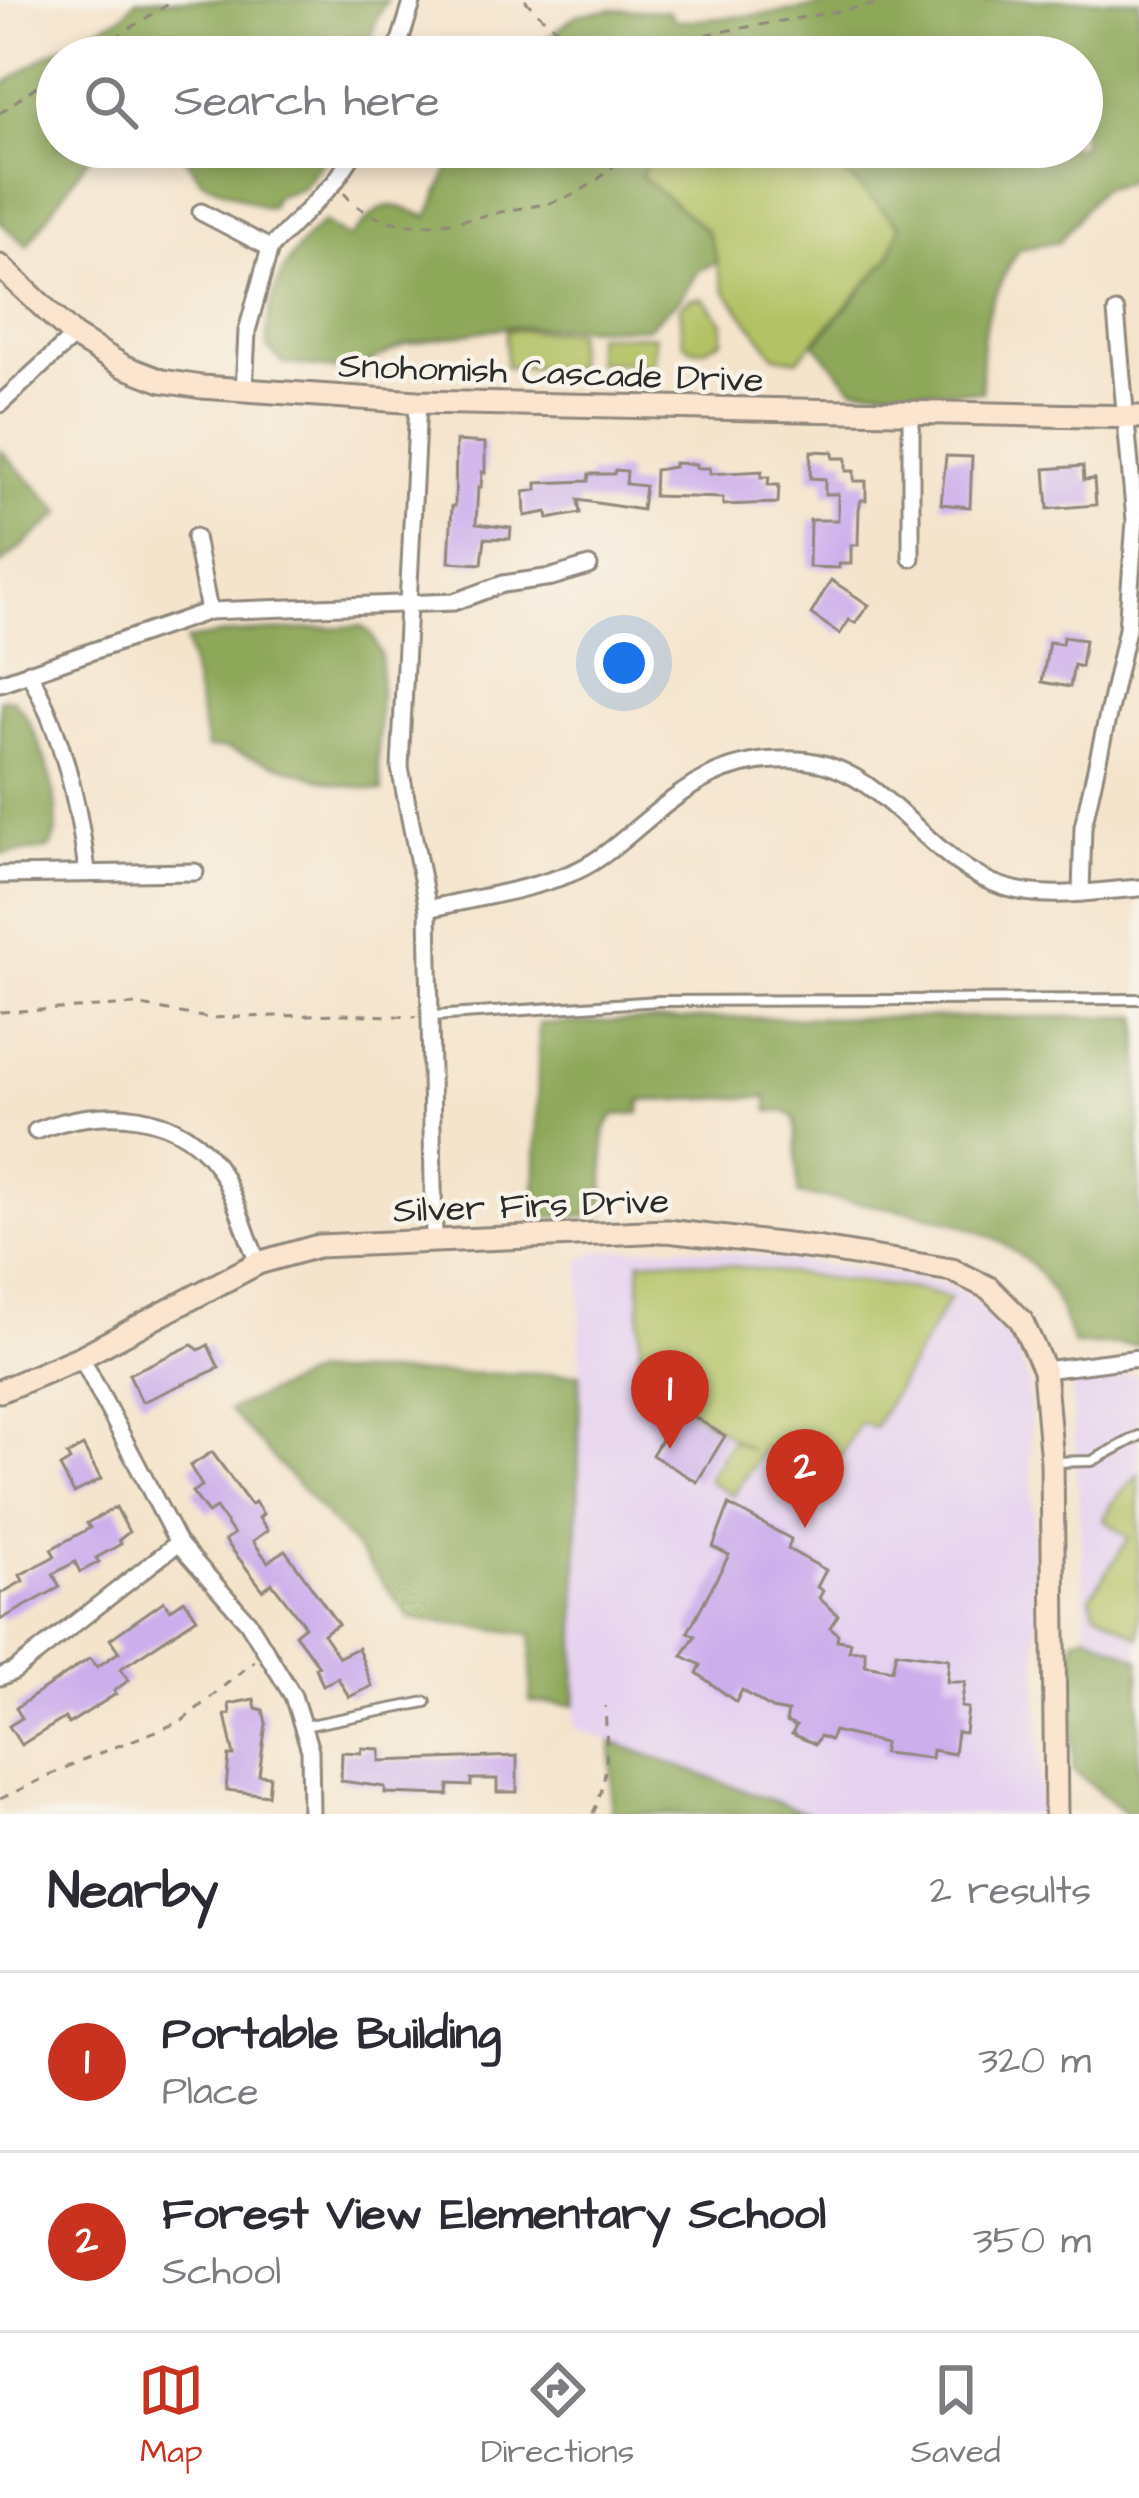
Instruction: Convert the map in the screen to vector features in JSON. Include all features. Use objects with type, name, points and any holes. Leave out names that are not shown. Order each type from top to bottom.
[{"type":"street","points":[[402,36],[413,0]]},
{"type":"street","points":[[244,392],[248,331],[270,248],[344,168]]},
{"type":"street","points":[[201,212],[270,248]]},
{"type":"street","name":"Snohomish Cascade Drive","points":[[0,266],[74,337],[123,366],[162,381],[244,392],[418,402],[1133,418]]},
{"type":"street","points":[[1081,892],[1083,827],[1133,630],[1133,418],[1116,312]]},
{"type":"street","points":[[0,404],[74,337]]},
{"type":"street","points":[[418,402],[400,768],[428,909],[434,1239]]},
{"type":"street","points":[[911,414],[911,558]]},
{"type":"street","points":[[195,537],[208,611]]},
{"type":"street","points":[[0,683],[208,611],[454,602],[503,584],[590,566]]},
{"type":"street","points":[[28,672],[52,717],[71,778],[87,871]]},
{"type":"street","points":[[428,909],[571,874],[615,847],[702,777],[752,762],[802,760],[836,769],[879,792],[961,868],[1000,886],[1033,895],[1139,888]]},
{"type":"street","points":[[0,875],[195,872]]},
{"type":"street","points":[[36,1131],[65,1119],[111,1114],[158,1121],[191,1139],[221,1172],[258,1262]]},
{"type":"street","name":"Silver Firs Drive","points":[[0,1391],[81,1358],[258,1262],[318,1246],[667,1231],[952,1270],[989,1288],[1021,1320],[1044,1370]]},
{"type":"street","points":[[81,1358],[178,1543],[248,1622],[293,1696],[310,1750],[311,1814]]},
{"type":"street","points":[[1056,1814],[1052,1462],[1044,1370],[1139,1358]]},
{"type":"street","points":[[0,1677],[178,1543]]},
{"type":"lane","points":[[431,1016],[659,1001],[1139,999]]},
{"type":"lane","points":[[1052,1462],[1092,1461],[1139,1436]]},
{"type":"lane","points":[[303,1726],[426,1702]]},
{"type":"path","points":[[118,36],[175,0]]},
{"type":"path","points":[[525,0],[574,36]]},
{"type":"path","points":[[696,36],[902,0]]},
{"type":"path","points":[[0,113],[36,86]]},
{"type":"path","points":[[335,182],[359,212],[403,224],[451,224],[563,200],[614,168]]},
{"type":"path","points":[[0,1012],[136,1005],[208,1018],[431,1016]]},
{"type":"path","points":[[0,1798],[182,1721],[266,1652]]},
{"type":"path","points":[[592,1814],[608,1766],[605,1706]]},
{"type":"shaded area","points":[[679,1246],[906,1275],[953,1286],[986,1307],[1015,1342],[1029,1385],[1042,1814],[809,1814],[575,1728],[581,1259],[597,1251]]},
{"type":"shaded area","points":[[1139,1375],[1139,1659],[1087,1634],[1071,1378]]},
{"type":"green space","points":[[136,0],[387,0],[371,36],[83,36],[123,15]]},
{"type":"green space","points":[[851,0],[1139,0],[1139,166],[1125,183],[1100,189],[1059,242],[1019,249],[987,317],[982,392],[853,388],[815,344],[890,257],[900,226],[840,168],[1103,168],[1103,36],[550,36],[576,15],[613,9],[668,11],[676,21]]},
{"type":"green space","points":[[36,62],[36,168],[81,168],[27,246],[0,222],[0,87]]},
{"type":"green space","points":[[193,168],[318,168],[302,189],[276,196],[271,207],[265,208],[202,181]]},
{"type":"green space","points":[[449,168],[645,168],[641,176],[707,231],[718,262],[698,271],[680,299],[647,328],[505,327],[406,344],[343,370],[283,363],[267,347],[270,311],[280,277],[299,247],[324,222],[349,238],[384,207],[428,217]]},
{"type":"green space","points":[[644,168],[840,168],[900,226],[890,257],[798,360],[775,356],[725,291],[706,231],[640,176]]},
{"type":"green space","points":[[703,298],[723,322],[723,339],[698,350],[683,342],[680,307],[690,299]]},
{"type":"green space","points":[[506,330],[576,332],[575,368],[506,367]]},
{"type":"green space","points":[[595,335],[655,336],[654,364],[595,362]]},
{"type":"green space","points":[[0,450],[62,513],[0,565]]},
{"type":"green space","points":[[360,626],[371,633],[381,655],[378,762],[382,791],[336,784],[224,748],[207,748],[186,640]]},
{"type":"green space","points":[[0,699],[12,699],[22,710],[49,772],[56,818],[48,849],[0,854]]},
{"type":"green space","points":[[1139,1017],[1139,1345],[1074,1345],[1043,1278],[1013,1250],[986,1235],[892,1208],[798,1194],[795,1118],[787,1112],[768,1111],[767,1097],[641,1101],[640,1113],[614,1115],[604,1131],[604,1213],[535,1217],[539,1024],[722,1018]]},
{"type":"green space","points":[[677,1259],[915,1289],[950,1298],[874,1428],[860,1423],[831,1473],[808,1475],[765,1447],[733,1496],[707,1480],[731,1440],[751,1450],[640,1378],[640,1261]]},
{"type":"green space","points":[[313,1373],[580,1374],[575,1705],[530,1702],[532,1634],[410,1618],[355,1547],[229,1410]]},
{"type":"green space","points":[[1139,1474],[1139,1637],[1094,1610],[1090,1597],[1129,1538],[1104,1519]]},
{"type":"green space","points":[[1087,1634],[1139,1659],[1139,1813],[1125,1813],[1073,1770],[1074,1639]]},
{"type":"green space","points":[[612,1742],[809,1814],[611,1814]]},
{"type":"building","points":[[456,441],[485,443],[476,524],[511,528],[510,539],[485,538],[482,564],[449,562]]},
{"type":"building","points":[[811,451],[846,458],[846,471],[854,471],[854,481],[866,481],[858,545],[851,545],[851,564],[839,564],[839,568],[809,567],[810,520],[838,520],[838,494],[825,494],[825,479],[810,478]]},
{"type":"building","points":[[946,456],[972,457],[970,507],[941,504]]},
{"type":"building","points":[[674,463],[710,468],[710,474],[762,471],[761,477],[769,477],[768,485],[779,485],[778,503],[723,505],[723,498],[654,496],[655,470],[674,467]]},
{"type":"building","points":[[1083,466],[1084,480],[1094,479],[1096,505],[1048,509],[1045,469]]},
{"type":"building","points":[[615,470],[627,471],[626,484],[645,486],[642,510],[578,500],[580,513],[548,519],[547,512],[525,516],[524,492],[537,490],[537,483],[588,481],[589,474],[614,474]]},
{"type":"building","points":[[831,580],[869,605],[840,634],[811,614]]},
{"type":"building","points":[[1063,637],[1085,640],[1081,667],[1074,665],[1070,687],[1042,682],[1049,642],[1062,644]]},
{"type":"building","points":[[192,1345],[199,1350],[208,1345],[219,1368],[142,1402],[129,1374]]},
{"type":"building","points":[[660,1396],[725,1436],[697,1482],[652,1455],[667,1430],[647,1417]]},
{"type":"building","points":[[83,1446],[101,1479],[74,1493],[60,1467],[70,1461],[67,1455]]},
{"type":"building","points":[[212,1452],[263,1514],[259,1518],[268,1530],[253,1541],[268,1562],[285,1550],[338,1624],[323,1634],[339,1657],[358,1648],[372,1686],[349,1697],[338,1678],[323,1685],[315,1668],[319,1666],[295,1634],[305,1626],[272,1583],[263,1590],[225,1540],[234,1534],[216,1508],[208,1513],[192,1492],[202,1486],[190,1466]]},
{"type":"building","points":[[729,1505],[791,1539],[788,1549],[826,1570],[817,1587],[823,1591],[819,1598],[838,1615],[830,1627],[838,1634],[837,1640],[851,1642],[849,1651],[865,1650],[865,1665],[892,1670],[896,1652],[949,1659],[947,1682],[965,1682],[961,1707],[968,1708],[965,1733],[957,1732],[954,1754],[932,1750],[931,1758],[883,1753],[884,1743],[834,1731],[830,1740],[820,1736],[815,1744],[792,1734],[796,1726],[786,1722],[788,1712],[772,1709],[742,1690],[736,1702],[697,1673],[701,1665],[682,1656],[695,1636],[688,1632],[729,1555],[713,1547]]},
{"type":"building","points":[[116,1507],[129,1532],[119,1540],[121,1544],[80,1572],[75,1562],[53,1574],[60,1587],[0,1620],[0,1594],[23,1581],[20,1575],[55,1556],[51,1549]]},
{"type":"building","points":[[184,1600],[197,1618],[120,1669],[129,1680],[116,1694],[68,1724],[65,1718],[21,1745],[9,1726],[22,1718],[16,1708],[90,1658],[97,1667],[119,1652],[110,1639],[164,1601],[170,1610]]},
{"type":"building","points":[[254,1699],[266,1723],[259,1775],[270,1776],[268,1795],[226,1790],[229,1756],[234,1756],[225,1715],[230,1714],[229,1704]]},
{"type":"building","points":[[362,1748],[380,1749],[380,1761],[517,1756],[517,1792],[497,1792],[497,1779],[471,1779],[471,1786],[449,1785],[448,1795],[385,1793],[385,1787],[341,1781],[342,1752],[361,1753]]},
{"type":"place","name":"Portable Building","points":[[670,1449]]},
{"type":"place","name":"Forest View Elementary School","points":[[805,1528]]}]
